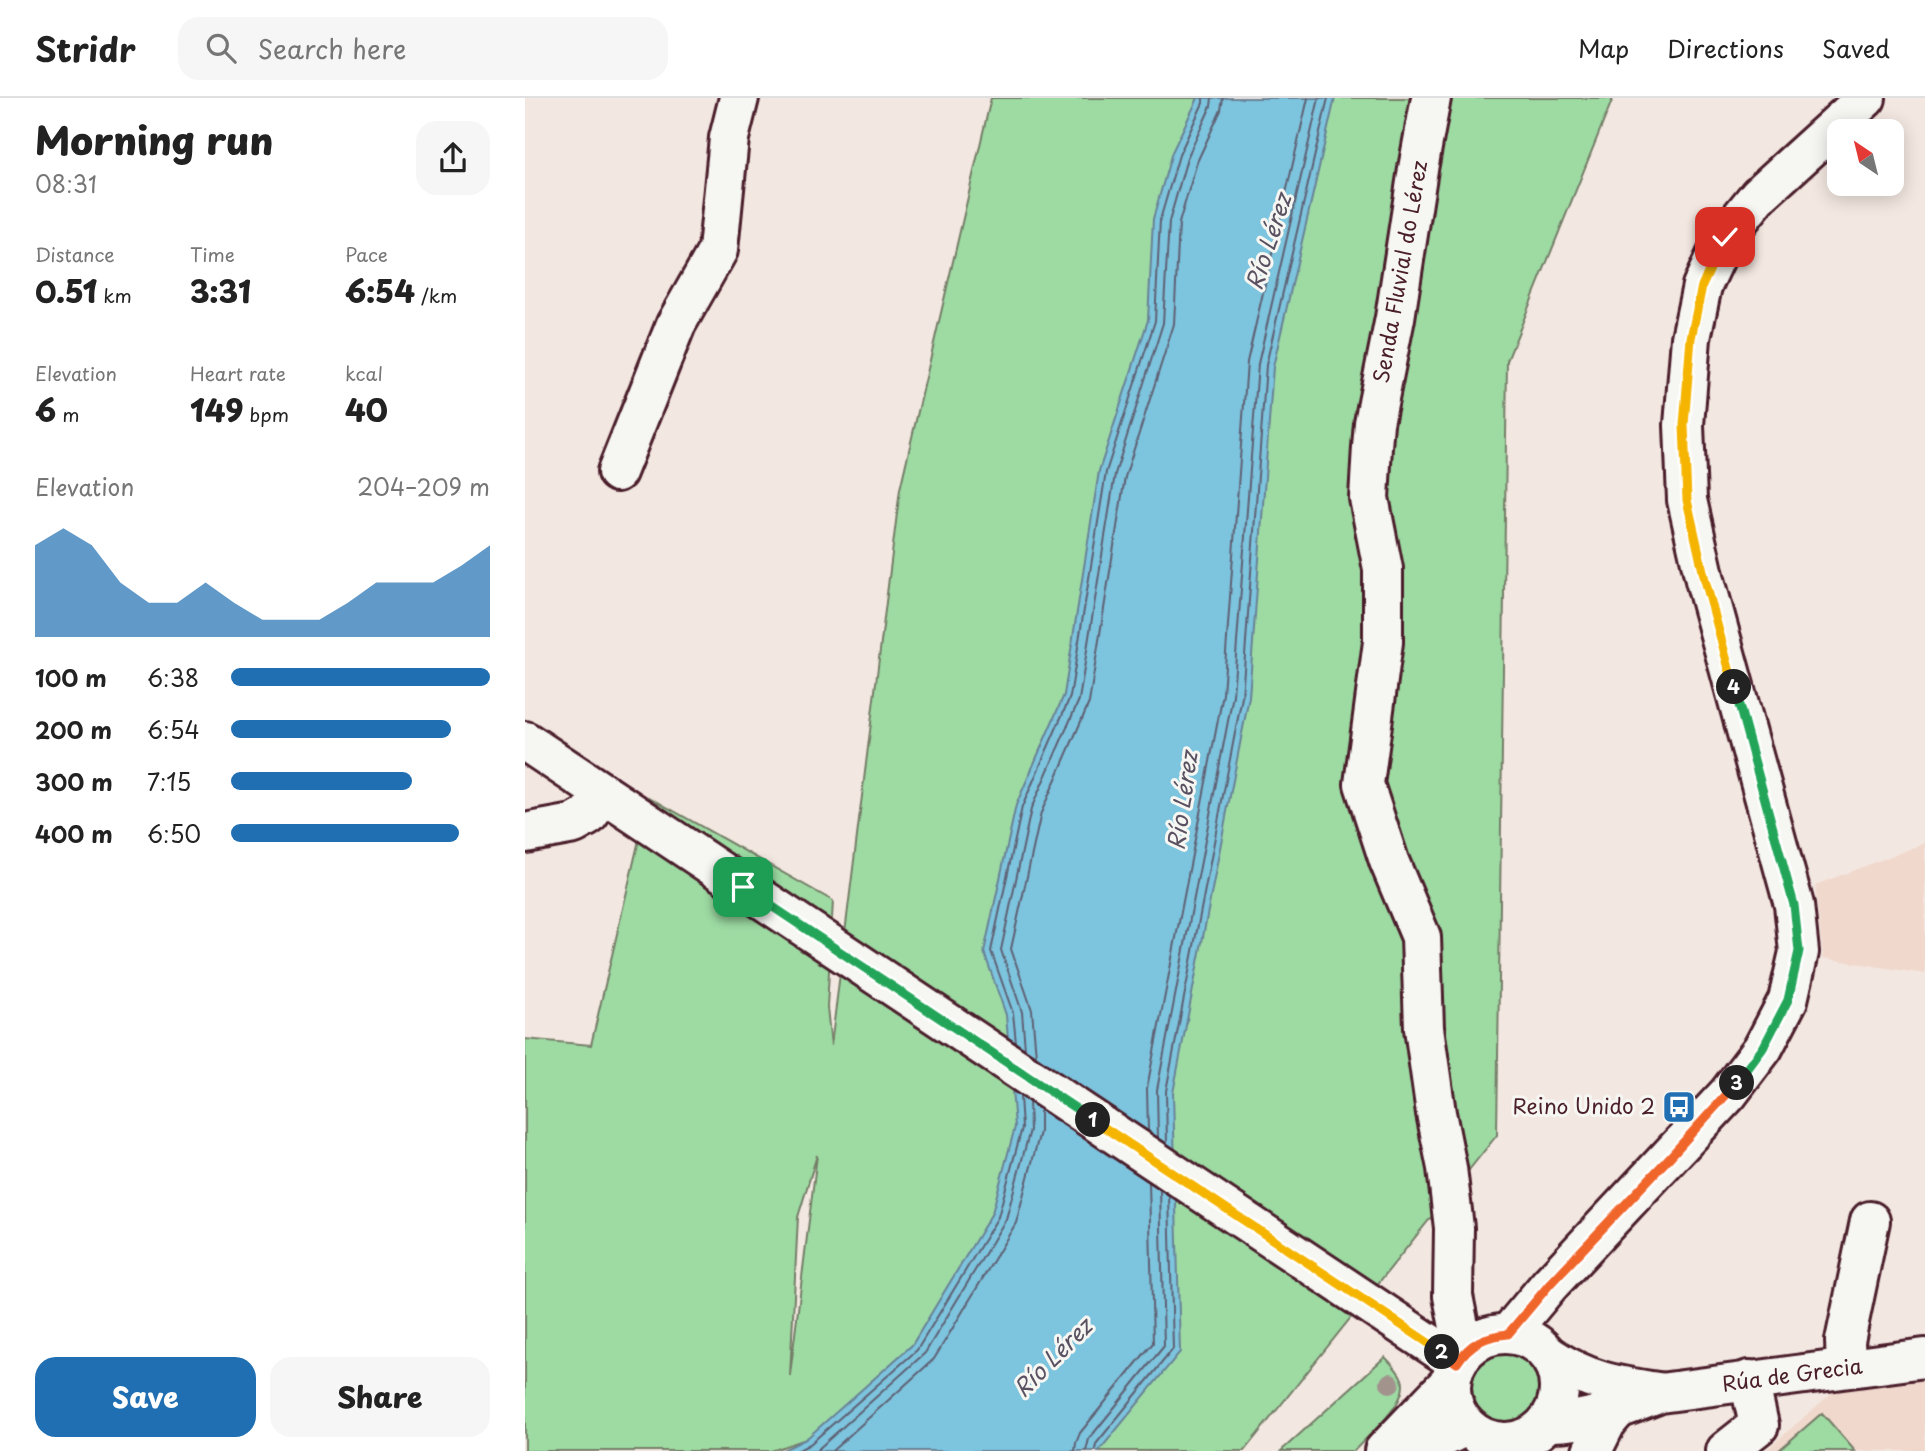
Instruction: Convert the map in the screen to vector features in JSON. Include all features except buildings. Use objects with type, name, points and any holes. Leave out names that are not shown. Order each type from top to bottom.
[{"type":"street","points":[[617,472],[676,324],[718,250],[729,138],[739,98]]},
{"type":"street","name":"Senda Fluvial do Lérez","points":[[1431,98],[1395,318],[1374,423],[1369,498],[1383,569],[1383,642],[1364,784],[1389,860],[1421,937],[1424,1028],[1454,1228],[1453,1296],[1457,1365]]},
{"type":"street","points":[[1508,1334],[1549,1285],[1728,1094],[1763,1048],[1788,1000],[1799,951],[1794,905],[1705,580],[1687,500],[1684,425],[1691,338],[1702,286],[1725,237],[1759,195],[1866,98]]},
{"type":"street","points":[[525,741],[1397,1322],[1457,1365]]},
{"type":"street","points":[[525,833],[574,824],[588,816],[604,794]]},
{"type":"street","points":[[1846,1368],[1845,1341],[1870,1220]]},
{"type":"street","points":[[1384,1451],[1477,1341],[1492,1335],[1525,1337],[1539,1345],[1551,1357],[1558,1373],[1560,1390],[1556,1437],[1538,1433],[1510,1443],[1490,1439],[1416,1451]]},
{"type":"street","name":"Rúa de Grecia","points":[[1551,1357],[1572,1371],[1613,1386],[1660,1393]]},
{"type":"street","name":"Rúa de Grecia","points":[[1556,1437],[1568,1423],[1618,1409],[1660,1393],[1925,1358]]},
{"type":"street","points":[[1457,1365],[1451,1397],[1457,1413],[1490,1439]]},
{"type":"street","points":[[1726,1451],[1759,1425],[1749,1381]]},
{"type":"street","points":[[1592,1451],[1618,1409]]},
{"type":"shaded area","points":[[1925,843],[1925,974],[1823,958],[1815,885]]},
{"type":"shaded area","points":[[1925,1378],[1925,1451],[1765,1451],[1834,1391]]},
{"type":"green space","points":[[991,98],[1613,98],[1507,361],[1497,1135],[1244,1451],[847,1451],[806,1439],[771,1451],[525,1451],[525,1039],[591,1045],[649,797],[833,901],[827,1007],[831,1046],[900,489]],"holes":[[[817,1155],[790,1374],[798,1217]]]},
{"type":"green space","points":[[1506,1353],[1519,1356],[1530,1363],[1537,1374],[1540,1387],[1537,1400],[1530,1411],[1519,1418],[1506,1421],[1493,1418],[1482,1411],[1475,1400],[1472,1387],[1475,1374],[1482,1363],[1493,1356]]},
{"type":"green space","points":[[1385,1357],[1402,1379],[1400,1398],[1386,1418],[1354,1451],[1281,1451]]},
{"type":"green space","points":[[1822,1413],[1855,1451],[1778,1451]]},
{"type":"water","name":"Río Lérez","points":[[1198,98],[1335,98],[1273,367],[1249,697],[1173,1093],[1180,1352],[1099,1451],[781,1451],[806,1439],[912,1345],[992,1213],[1015,1127],[1006,1015],[984,952],[1016,805],[1064,695],[1099,471],[1148,320],[1153,219],[1172,152]]},
{"type":"place","name":"Reino Unido 2","points":[[1679,1107]]},
{"type":"route","points":[[743,887],[1457,1363],[1464,1352],[1477,1341],[1492,1335],[1508,1334],[1549,1285],[1728,1094],[1763,1048],[1788,1000],[1799,951],[1794,905],[1705,580],[1687,500],[1684,425],[1691,338],[1702,286],[1725,237]]}]
